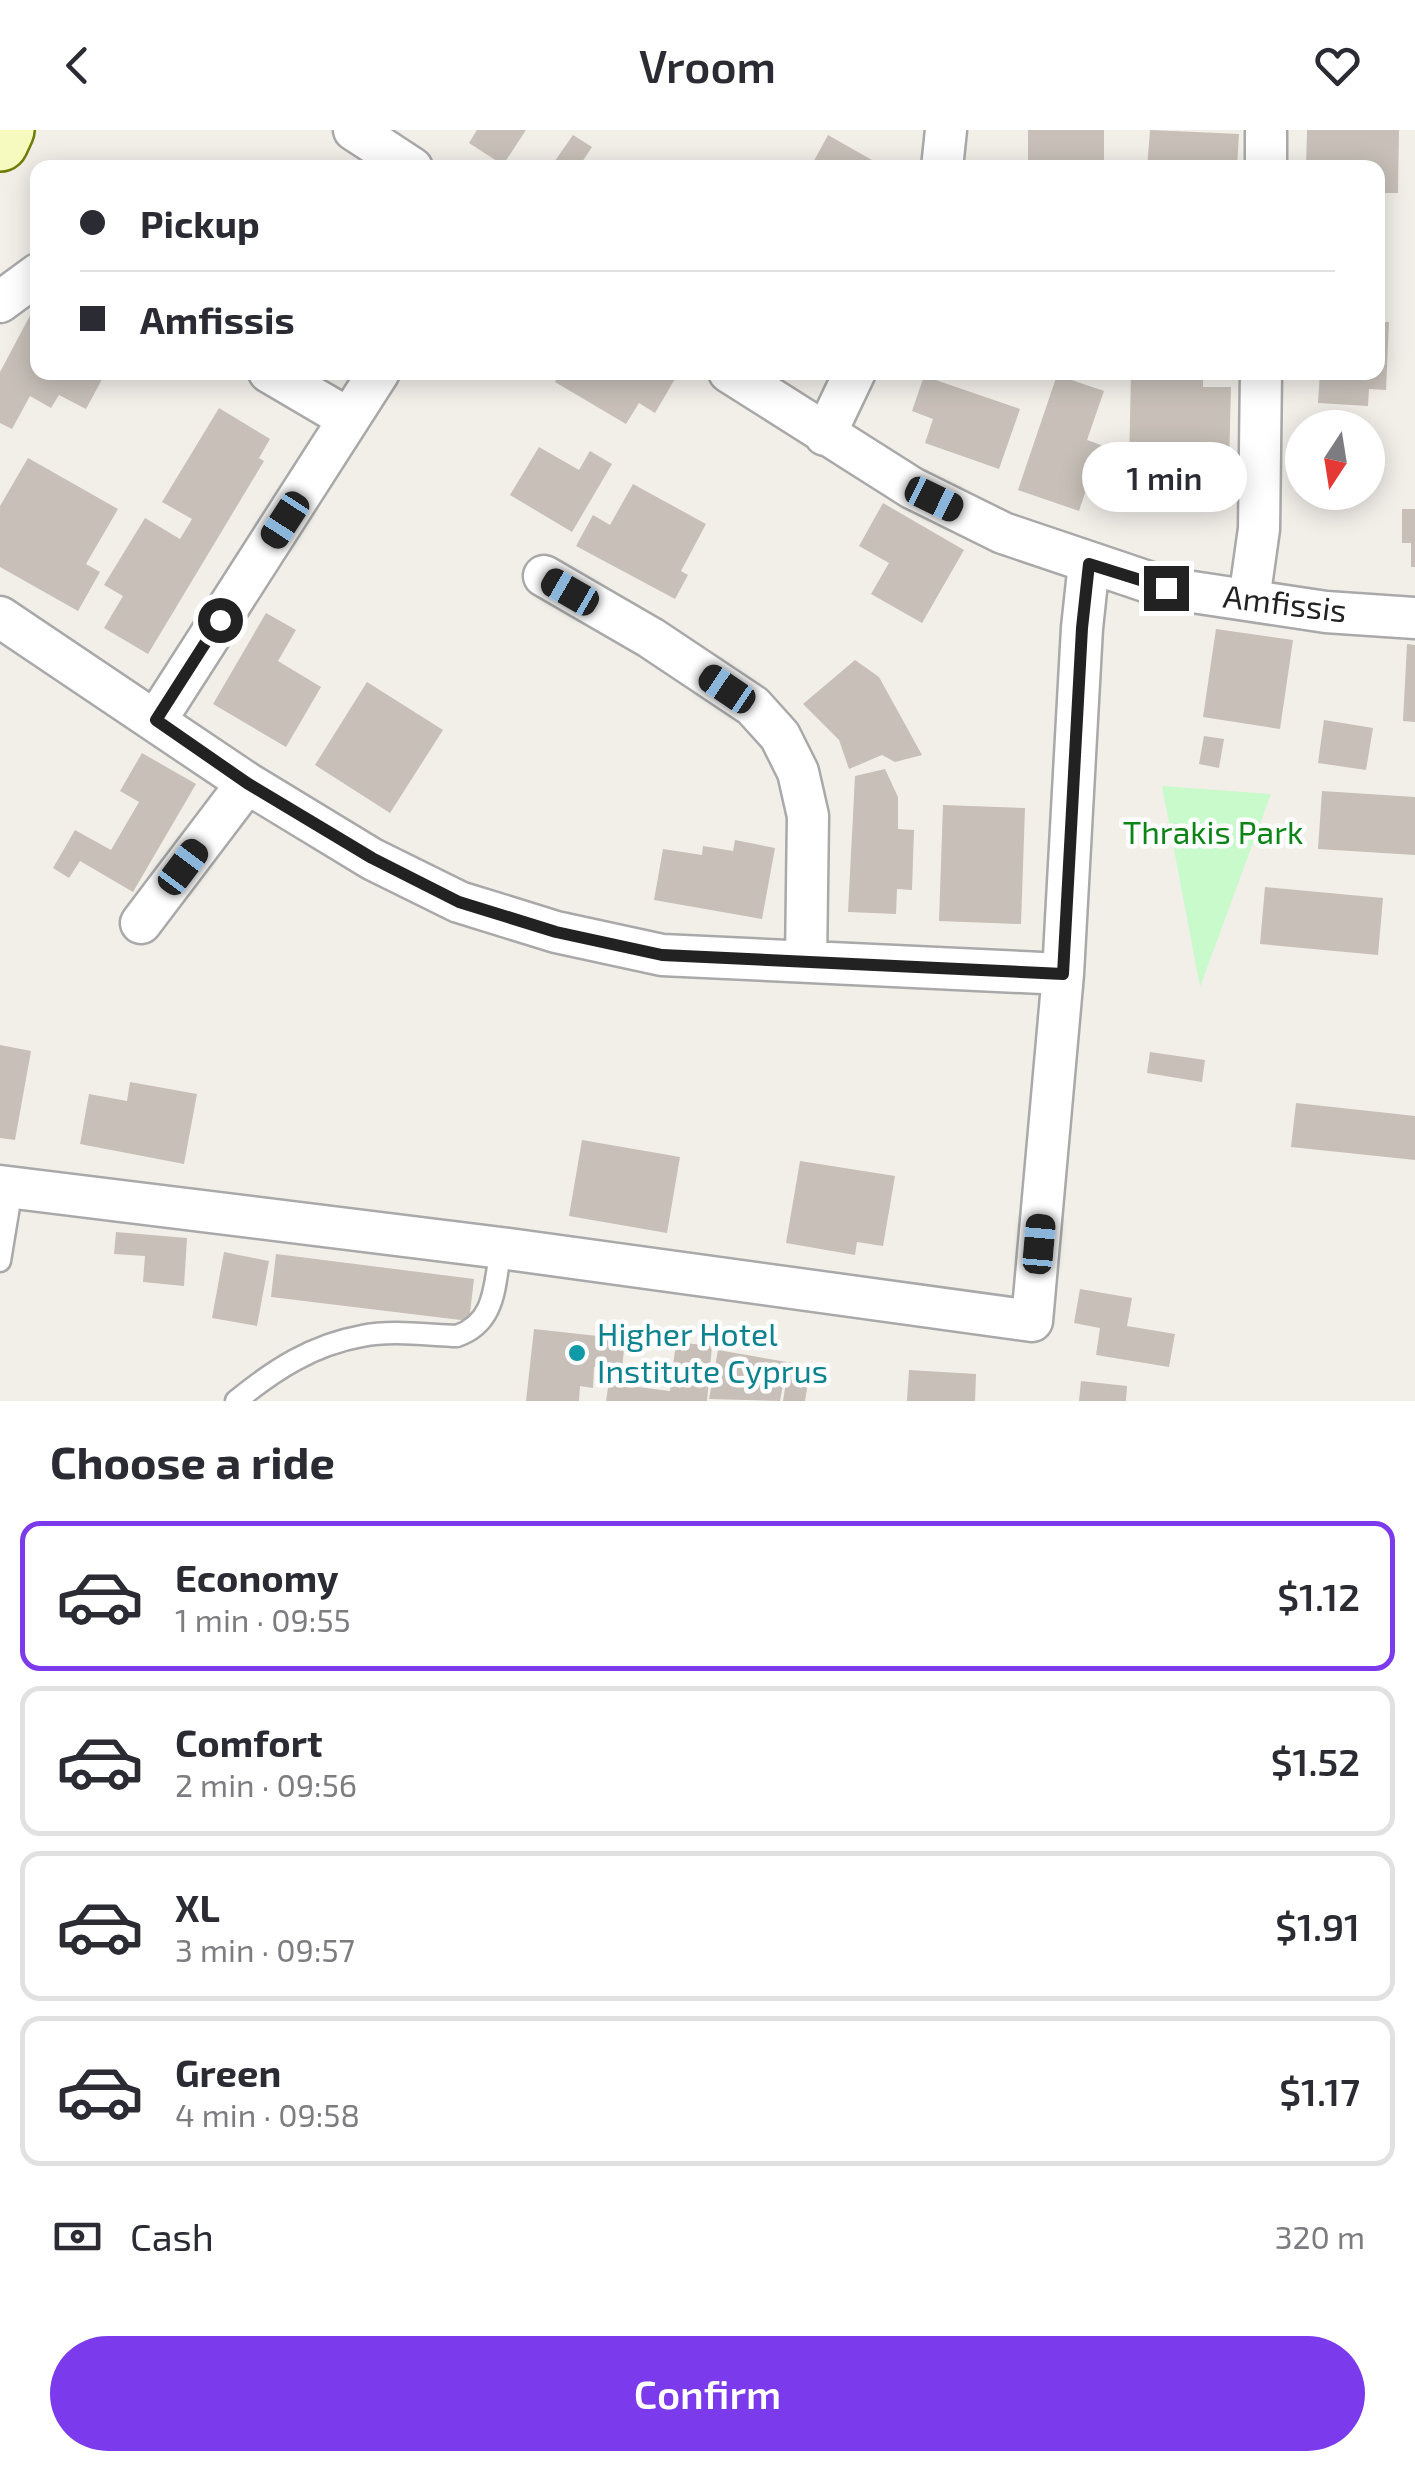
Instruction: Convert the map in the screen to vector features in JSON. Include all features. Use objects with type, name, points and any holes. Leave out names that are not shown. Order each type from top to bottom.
[{"type":"main road","points":[[0,143],[6,130]]},
{"type":"street","points":[[354,130],[400,160]]},
{"type":"street","points":[[1266,130],[1266,160]]},
{"type":"street","points":[[0,302],[30,280]]},
{"type":"street","points":[[282,380],[349,420]]},
{"type":"street","points":[[156,720],[374,380]]},
{"type":"street","name":"Amfissis","points":[[741,380],[912,488],[1003,533],[1089,564],[1166,588],[1326,612],[1415,618]]},
{"type":"street","points":[[825,435],[851,380]]},
{"type":"street","points":[[1248,600],[1259,529],[1262,380]]},
{"type":"street","points":[[6,1187],[501,1248],[1032,1321],[1063,974],[1089,564]]},
{"type":"street","points":[[544,576],[651,638],[753,706],[780,736],[798,772],[808,816],[806,961]]},
{"type":"street","points":[[0,617],[247,783],[372,858],[459,902],[556,932],[662,955],[1063,974]]},
{"type":"street","points":[[140,922],[247,783]]},
{"type":"lane","points":[[0,1261],[6,1187]]},
{"type":"lane","points":[[236,1401],[273,1371],[316,1349],[365,1335],[457,1336],[470,1331],[487,1315],[501,1248]]},
{"type":"green space","name":"Thrakis Park","points":[[1162,786],[1271,794],[1200,987]]},
{"type":"building","points":[[477,130],[526,130],[506,160],[495,160],[469,143]]},
{"type":"building","points":[[1028,130],[1104,130],[1104,160],[1028,160]]},
{"type":"building","points":[[1150,130],[1239,134],[1237,160],[1148,160]]},
{"type":"building","points":[[1307,130],[1399,130],[1398,193],[1385,193],[1385,160],[1306,160]]},
{"type":"building","points":[[573,135],[592,147],[583,160],[556,160]]},
{"type":"building","points":[[828,135],[872,160],[814,160]]},
{"type":"building","points":[[30,316],[30,380],[102,380],[86,409],[59,395],[51,408],[30,396],[12,429],[0,423],[0,372]]},
{"type":"building","points":[[1385,322],[1389,322],[1386,390],[1369,389],[1368,406],[1318,403],[1319,380],[1385,380]]},
{"type":"building","points":[[674,380],[655,413],[639,403],[626,424],[555,382]]},
{"type":"building","points":[[923,380],[936,380],[1020,409],[999,469],[925,443],[933,419],[912,411]]},
{"type":"building","points":[[1055,380],[1072,380],[1104,391],[1087,440],[1101,445],[1079,511],[1018,490]]},
{"type":"building","points":[[1131,380],[1203,380],[1203,387],[1231,387],[1229,466],[1129,464]]},
{"type":"building","points":[[219,408],[270,439],[259,458],[264,461],[148,654],[104,628],[123,596],[104,585],[145,518],[180,539],[192,519],[162,502]]},
{"type":"building","points":[[539,447],[579,470],[590,451],[612,464],[572,532],[510,495]]},
{"type":"building","points":[[28,458],[118,509],[86,564],[100,572],[78,611],[0,567],[0,506]]},
{"type":"building","points":[[633,484],[706,524],[681,571],[688,575],[675,599],[576,546],[593,515],[610,525]]},
{"type":"building","points":[[883,503],[964,550],[922,623],[871,594],[889,563],[859,546]]},
{"type":"building","points":[[1402,509],[1415,509],[1415,567],[1411,567],[1411,543],[1402,543]]},
{"type":"building","points":[[266,613],[296,630],[278,661],[321,687],[286,747],[213,704]]},
{"type":"building","points":[[1216,629],[1293,640],[1280,729],[1203,717]]},
{"type":"building","points":[[1407,644],[1415,645],[1415,722],[1403,721]]},
{"type":"building","points":[[855,660],[879,677],[922,755],[895,762],[882,755],[849,769],[839,740],[803,704]]},
{"type":"building","points":[[367,682],[443,730],[390,813],[315,765]]},
{"type":"building","points":[[1324,720],[1373,728],[1366,770],[1318,763]]},
{"type":"building","points":[[1204,736],[1224,739],[1219,768],[1199,764]]},
{"type":"building","points":[[142,753],[196,784],[133,892],[80,861],[69,878],[53,868],[75,830],[111,850],[139,802],[120,791]]},
{"type":"building","points":[[885,769],[898,797],[898,829],[914,830],[912,890],[897,889],[896,914],[848,912],[855,776]]},
{"type":"building","points":[[1322,791],[1415,797],[1415,855],[1318,849]]},
{"type":"building","points":[[943,805],[1025,808],[1021,924],[939,921]]},
{"type":"building","points":[[735,840],[775,848],[762,919],[654,900],[663,849],[702,855],[703,846],[733,851]]},
{"type":"building","points":[[1265,887],[1383,898],[1378,955],[1260,944]]},
{"type":"building","points":[[0,1045],[31,1051],[15,1140],[0,1138]]},
{"type":"building","points":[[1150,1052],[1205,1060],[1202,1082],[1147,1073]]},
{"type":"building","points":[[130,1082],[197,1094],[184,1164],[80,1144],[89,1094],[127,1101]]},
{"type":"building","points":[[1296,1103],[1415,1116],[1415,1160],[1291,1147]]},
{"type":"building","points":[[582,1140],[680,1157],[667,1233],[569,1216]]},
{"type":"building","points":[[800,1161],[895,1176],[883,1246],[857,1242],[855,1255],[786,1243]]},
{"type":"building","points":[[116,1232],[187,1238],[184,1286],[143,1282],[145,1256],[114,1254]]},
{"type":"building","points":[[224,1252],[269,1261],[257,1326],[212,1318]]},
{"type":"building","points":[[276,1254],[474,1279],[469,1321],[271,1297]]},
{"type":"building","points":[[1080,1289],[1132,1298],[1127,1326],[1175,1334],[1169,1367],[1096,1355],[1100,1328],[1074,1323]]},
{"type":"building","name":"Higher Hotel Institute Cyprus","points":[[534,1329],[625,1339],[622,1370],[594,1367],[593,1388],[580,1386],[579,1401],[526,1401]]},
{"type":"building","name":"Higher Hotel Institute Cyprus","points":[[676,1342],[712,1346],[707,1401],[606,1401],[608,1388],[614,1384],[670,1391]]},
{"type":"building","points":[[718,1350],[787,1362],[780,1401],[709,1399]]},
{"type":"building","points":[[789,1362],[811,1366],[805,1401],[783,1401]]},
{"type":"building","points":[[909,1370],[976,1374],[975,1401],[907,1401]]},
{"type":"building","points":[[1081,1381],[1127,1386],[1126,1401],[1079,1401]]},
{"type":"place","name":"Higher Hotel Institute Cyprus","points":[[577,1353]]},
{"type":"route","points":[[220,620],[156,720],[247,783],[341,840],[459,902],[556,932],[662,955],[1063,974],[1089,564],[1166,588]]}]
